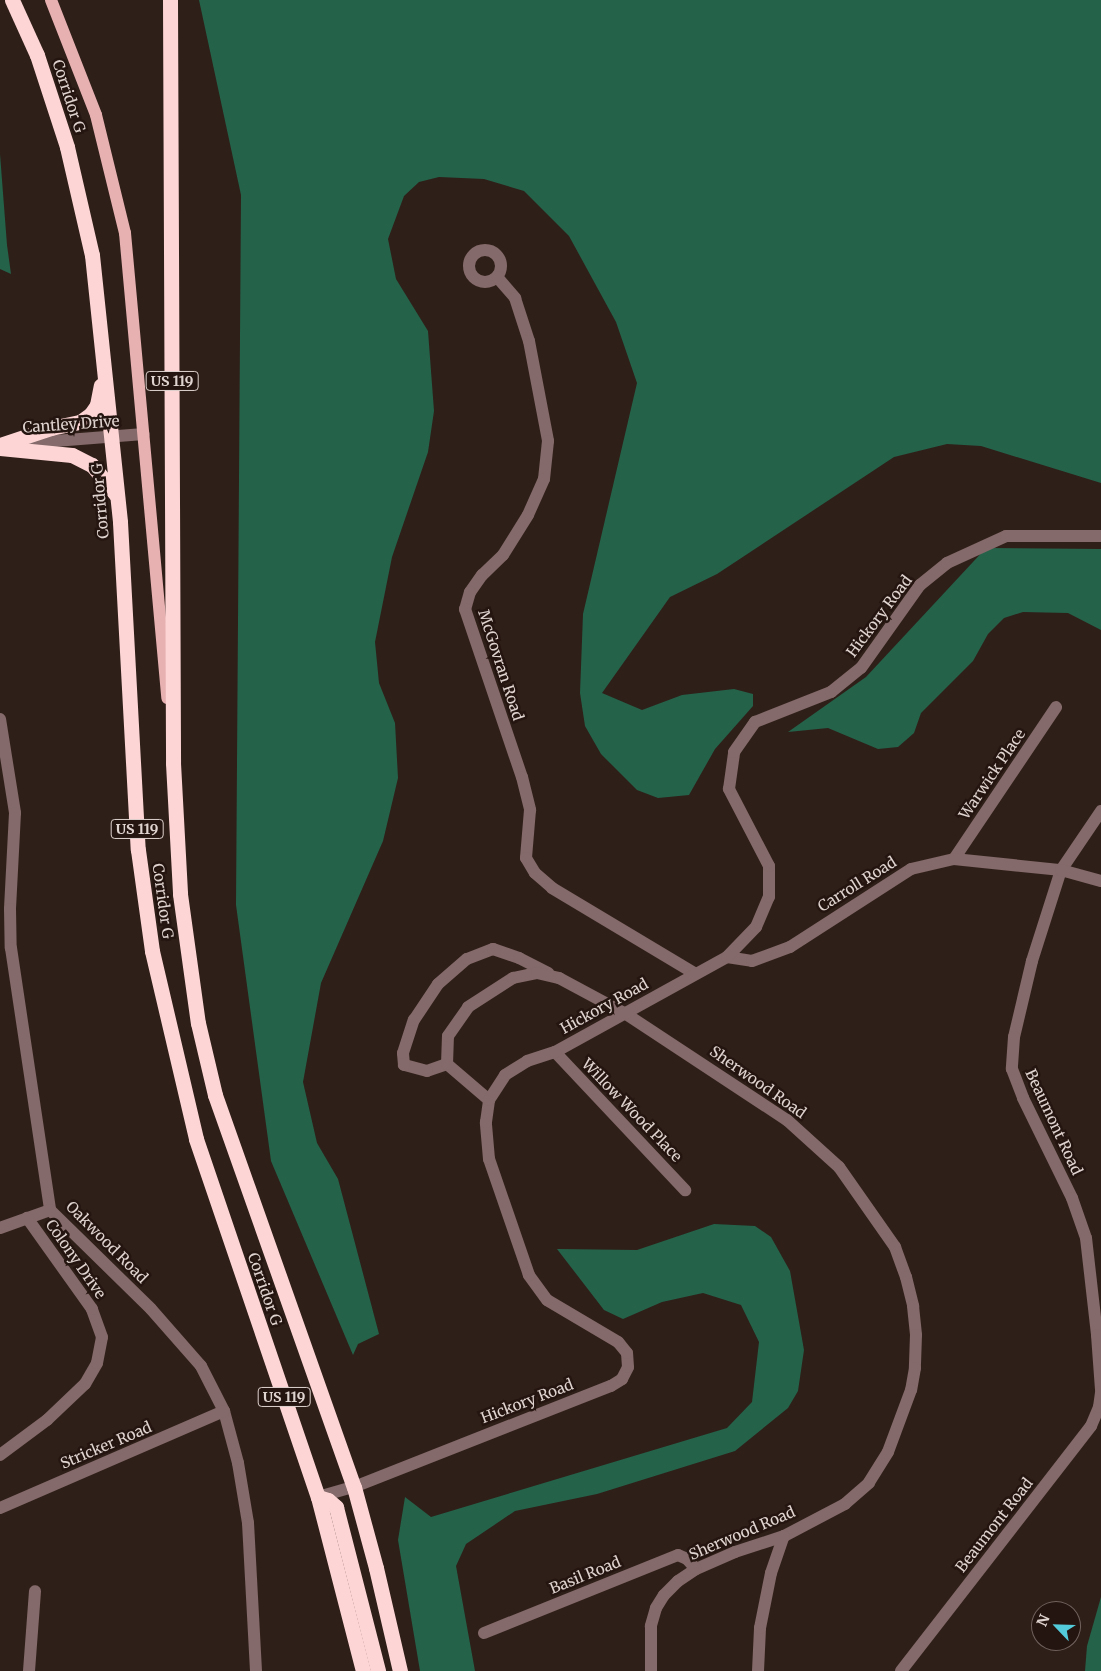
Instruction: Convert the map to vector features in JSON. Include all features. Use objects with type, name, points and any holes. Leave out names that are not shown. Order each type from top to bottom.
[{"type":"highway","name":"Corridor G","points":[[12,0],[38,55],[67,148],[92,255],[118,497],[138,850],[152,951],[196,1139],[318,1497],[363,1671]]},
{"type":"highway","name":"US 119","points":[[170,0],[173,763]]},
{"type":"highway","points":[[0,446],[51,428],[80,422],[90,414],[97,405],[100,390],[102,348]]},
{"type":"highway","points":[[0,446],[72,455],[92,465],[118,497]]},
{"type":"highway","name":"Corridor G","points":[[173,763],[180,894],[198,1023],[209,1068],[216,1095],[354,1487],[376,1568],[400,1671]]},
{"type":"highway","points":[[318,1497],[328,1500],[336,1507],[378,1671]]},
{"type":"main road","points":[[51,0],[96,115],[125,233],[173,763]]},
{"type":"street","name":"McGovran Road","points":[[498,277],[515,298],[529,341],[548,441],[544,479],[528,515],[503,555],[482,575],[470,592],[465,609],[522,777],[530,810],[526,858],[535,873],[552,888],[694,973]]},
{"type":"street","name":"Cantley Drive","points":[[0,446],[48,440],[144,434]]},
{"type":"street","name":"Hickory Road","points":[[318,1497],[354,1487],[611,1386],[622,1379],[628,1367],[626,1353],[618,1342],[547,1300],[529,1275],[489,1159],[486,1122],[489,1100],[505,1075],[526,1061],[554,1052],[626,1014],[694,973],[727,957],[756,927],[769,897],[769,866],[729,789],[734,752],[755,722],[831,692],[861,668],[920,585],[946,563],[1006,536],[1101,536]]},
{"type":"street","name":"Warwick Place","points":[[954,859],[1056,706]]},
{"type":"street","name":"Oakwood Road","points":[[0,719],[15,813],[10,909],[5,946],[50,1210],[151,1309],[201,1366],[224,1412],[238,1463],[248,1523],[256,1671]]},
{"type":"street","name":"Beaumont Road","points":[[901,1671],[1091,1426],[1099,1407],[1101,1391],[1097,1335],[1086,1238],[1072,1198],[1023,1098],[1012,1069],[1014,1037],[1025,989],[1061,870],[1101,811]]},
{"type":"street","name":"Carroll Road","points":[[727,957],[752,961],[790,947],[911,869],[954,859],[1061,870],[1101,881]]},
{"type":"street","name":"Sherwood Road","points":[[447,1064],[428,1071],[404,1065],[403,1053],[414,1020],[438,984],[467,959],[494,949],[519,958],[626,1014],[787,1120],[839,1167],[895,1247],[906,1276],[913,1306],[914,1368],[906,1404],[888,1452],[868,1483],[846,1504],[784,1536],[735,1552],[696,1569],[678,1581],[664,1595],[656,1608],[651,1626],[651,1671]]},
{"type":"street","points":[[489,1100],[447,1064],[448,1036],[468,1007],[514,978],[537,974],[559,978]]},
{"type":"street","name":"Willow Wood Place","points":[[554,1052],[686,1190]]},
{"type":"street","points":[[0,1228],[50,1210]]},
{"type":"street","name":"Colony Drive","points":[[0,1455],[46,1420],[84,1384],[97,1363],[102,1337],[92,1310],[28,1218]]},
{"type":"street","name":"Stricker Road","points":[[0,1508],[224,1412]]},
{"type":"street","points":[[758,1671],[760,1628],[772,1573],[784,1536]]},
{"type":"street","name":"Basil Road","points":[[484,1633],[678,1555],[687,1559],[696,1569]]},
{"type":"street","points":[[29,1671],[35,1591]]},
{"type":"green space","points":[[199,0],[1101,0],[1101,483],[981,446],[947,444],[894,457],[717,574],[670,597],[602,693],[642,710],[682,695],[734,689],[753,694],[753,706],[715,749],[689,795],[658,798],[637,790],[601,754],[585,726],[580,693],[583,614],[637,383],[616,322],[569,236],[524,191],[484,179],[439,177],[419,182],[404,196],[388,239],[396,279],[428,331],[434,411],[428,452],[392,557],[375,642],[379,683],[395,723],[398,778],[383,841],[321,983],[303,1082],[317,1143],[338,1179],[379,1334],[358,1344],[353,1355],[271,1161],[236,905],[241,195]]},
{"type":"green space","points":[[0,154],[7,245],[11,274],[0,269]]},
{"type":"green space","points":[[986,548],[1101,549],[1101,630],[1068,613],[1023,612],[1004,618],[988,634],[973,661],[921,713],[914,733],[898,747],[878,749],[828,728],[788,732],[866,677]]},
{"type":"green space","points":[[714,1224],[755,1226],[771,1237],[790,1271],[804,1350],[798,1391],[788,1408],[735,1451],[597,1494],[515,1511],[466,1544],[456,1566],[475,1671],[420,1671],[398,1540],[405,1497],[431,1517],[727,1428],[752,1402],[759,1342],[741,1305],[703,1293],[662,1302],[623,1319],[604,1310],[557,1249],[637,1250]]},
{"type":"green space","points":[[1101,1597],[1101,1671],[1085,1671],[1087,1646]]}]
